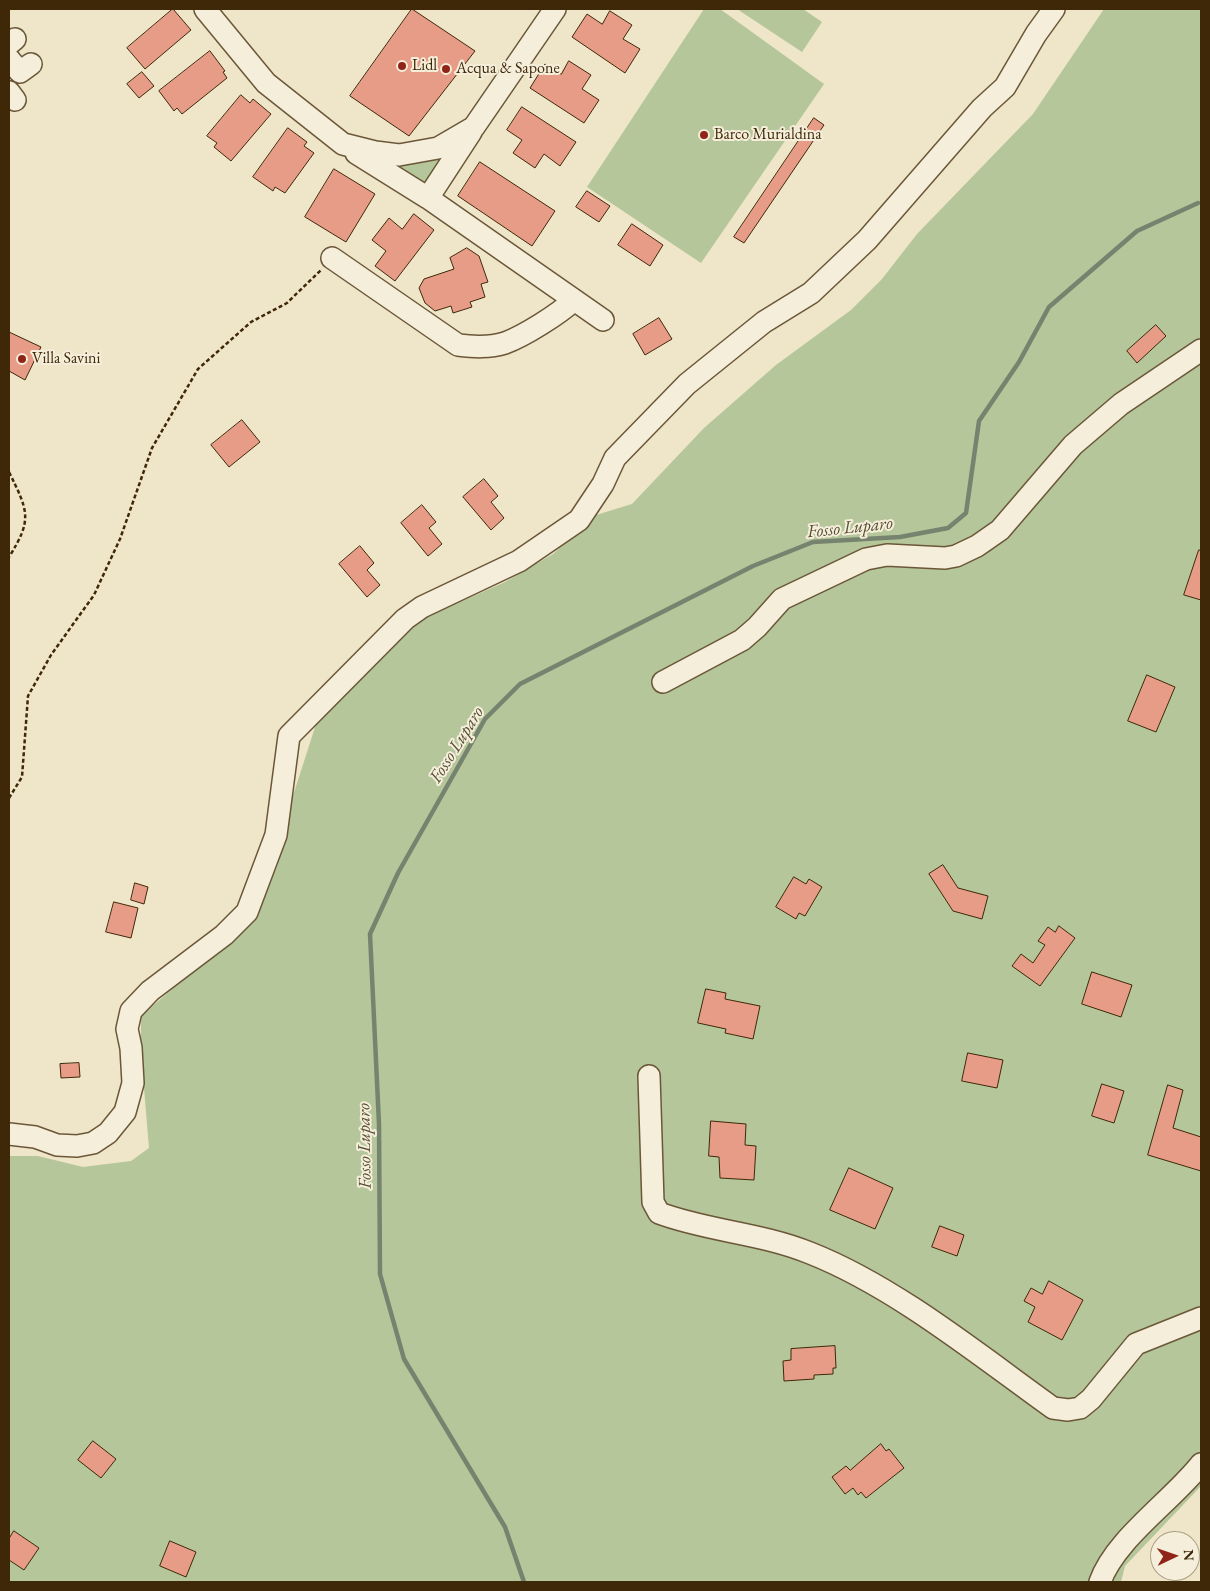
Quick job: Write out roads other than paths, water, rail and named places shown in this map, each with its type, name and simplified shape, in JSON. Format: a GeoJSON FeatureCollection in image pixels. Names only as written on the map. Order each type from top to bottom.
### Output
{"type":"FeatureCollection","features":[{"type":"Feature","properties":{"kind":"street"},"geometry":{"type":"LineString","coordinates":[[205,9],[266,83],[343,144],[428,198],[603,320]]}},
{"type":"Feature","properties":{"kind":"street"},"geometry":{"type":"LineString","coordinates":[[428,198],[474,127],[556,9]]}},
{"type":"Feature","properties":{"kind":"street"},"geometry":{"type":"LineString","coordinates":[[9,1134],[35,1137],[57,1145],[77,1146],[94,1143],[108,1132],[125,1112],[132,1082],[131,1048],[127,1029],[131,1011],[150,991],[224,935],[246,912],[276,836],[289,736],[405,619],[422,607],[519,561],[579,520],[603,484],[615,458],[686,384],[764,322],[811,293],[842,266],[907,197],[982,108],[1005,87],[1036,34],[1054,9]]}},
{"type":"Feature","properties":{"kind":"street"},"geometry":{"type":"LineString","coordinates":[[11,47],[20,72],[31,64]]}},
{"type":"Feature","properties":{"kind":"street"},"geometry":{"type":"LineString","coordinates":[[343,144],[399,155],[420,153],[454,141],[474,127]]}},
{"type":"Feature","properties":{"kind":"street"},"geometry":{"type":"LineString","coordinates":[[332,258],[458,346],[483,347],[505,343],[562,312],[574,300]]}},
{"type":"Feature","properties":{"kind":"street"},"geometry":{"type":"LineString","coordinates":[[663,682],[742,640],[757,627],[782,599],[866,559],[887,556],[945,558],[956,556],[977,546],[1000,530],[1074,445],[1122,404],[1201,350]]}},
{"type":"Feature","properties":{"kind":"street"},"geometry":{"type":"LineString","coordinates":[[649,1076],[653,1202],[659,1213],[678,1220],[760,1237],[809,1252],[858,1275],[930,1321],[1053,1408],[1068,1410],[1080,1408],[1091,1400],[1136,1344],[1201,1318]]}},
{"type":"Feature","properties":{"kind":"street"},"geometry":{"type":"LineString","coordinates":[[1100,1582],[1104,1569],[1122,1547],[1201,1464]]}},
{"type":"Feature","properties":{"kind":"waterway","name":"Fosso Luparo"},"geometry":{"type":"LineString","coordinates":[[524,1582],[505,1527],[404,1359],[380,1274],[379,1124],[370,934],[398,873],[485,719],[520,684],[753,566],[813,542],[900,537],[948,528],[966,513],[979,421],[1019,362],[1049,307],[1137,231],[1198,203]]}},
{"type":"Feature","properties":{"kind":"place","name":"Lidl"},"geometry":{"type":"Point","coordinates":[402,66]}},
{"type":"Feature","properties":{"kind":"place","name":"Acqua & Sapone"},"geometry":{"type":"Point","coordinates":[446,69]}},
{"type":"Feature","properties":{"kind":"place","name":"Barco Murialdina"},"geometry":{"type":"Point","coordinates":[704,135]}},
{"type":"Feature","properties":{"kind":"place","name":"Villa Savini"},"geometry":{"type":"Point","coordinates":[22,359]}}]}
